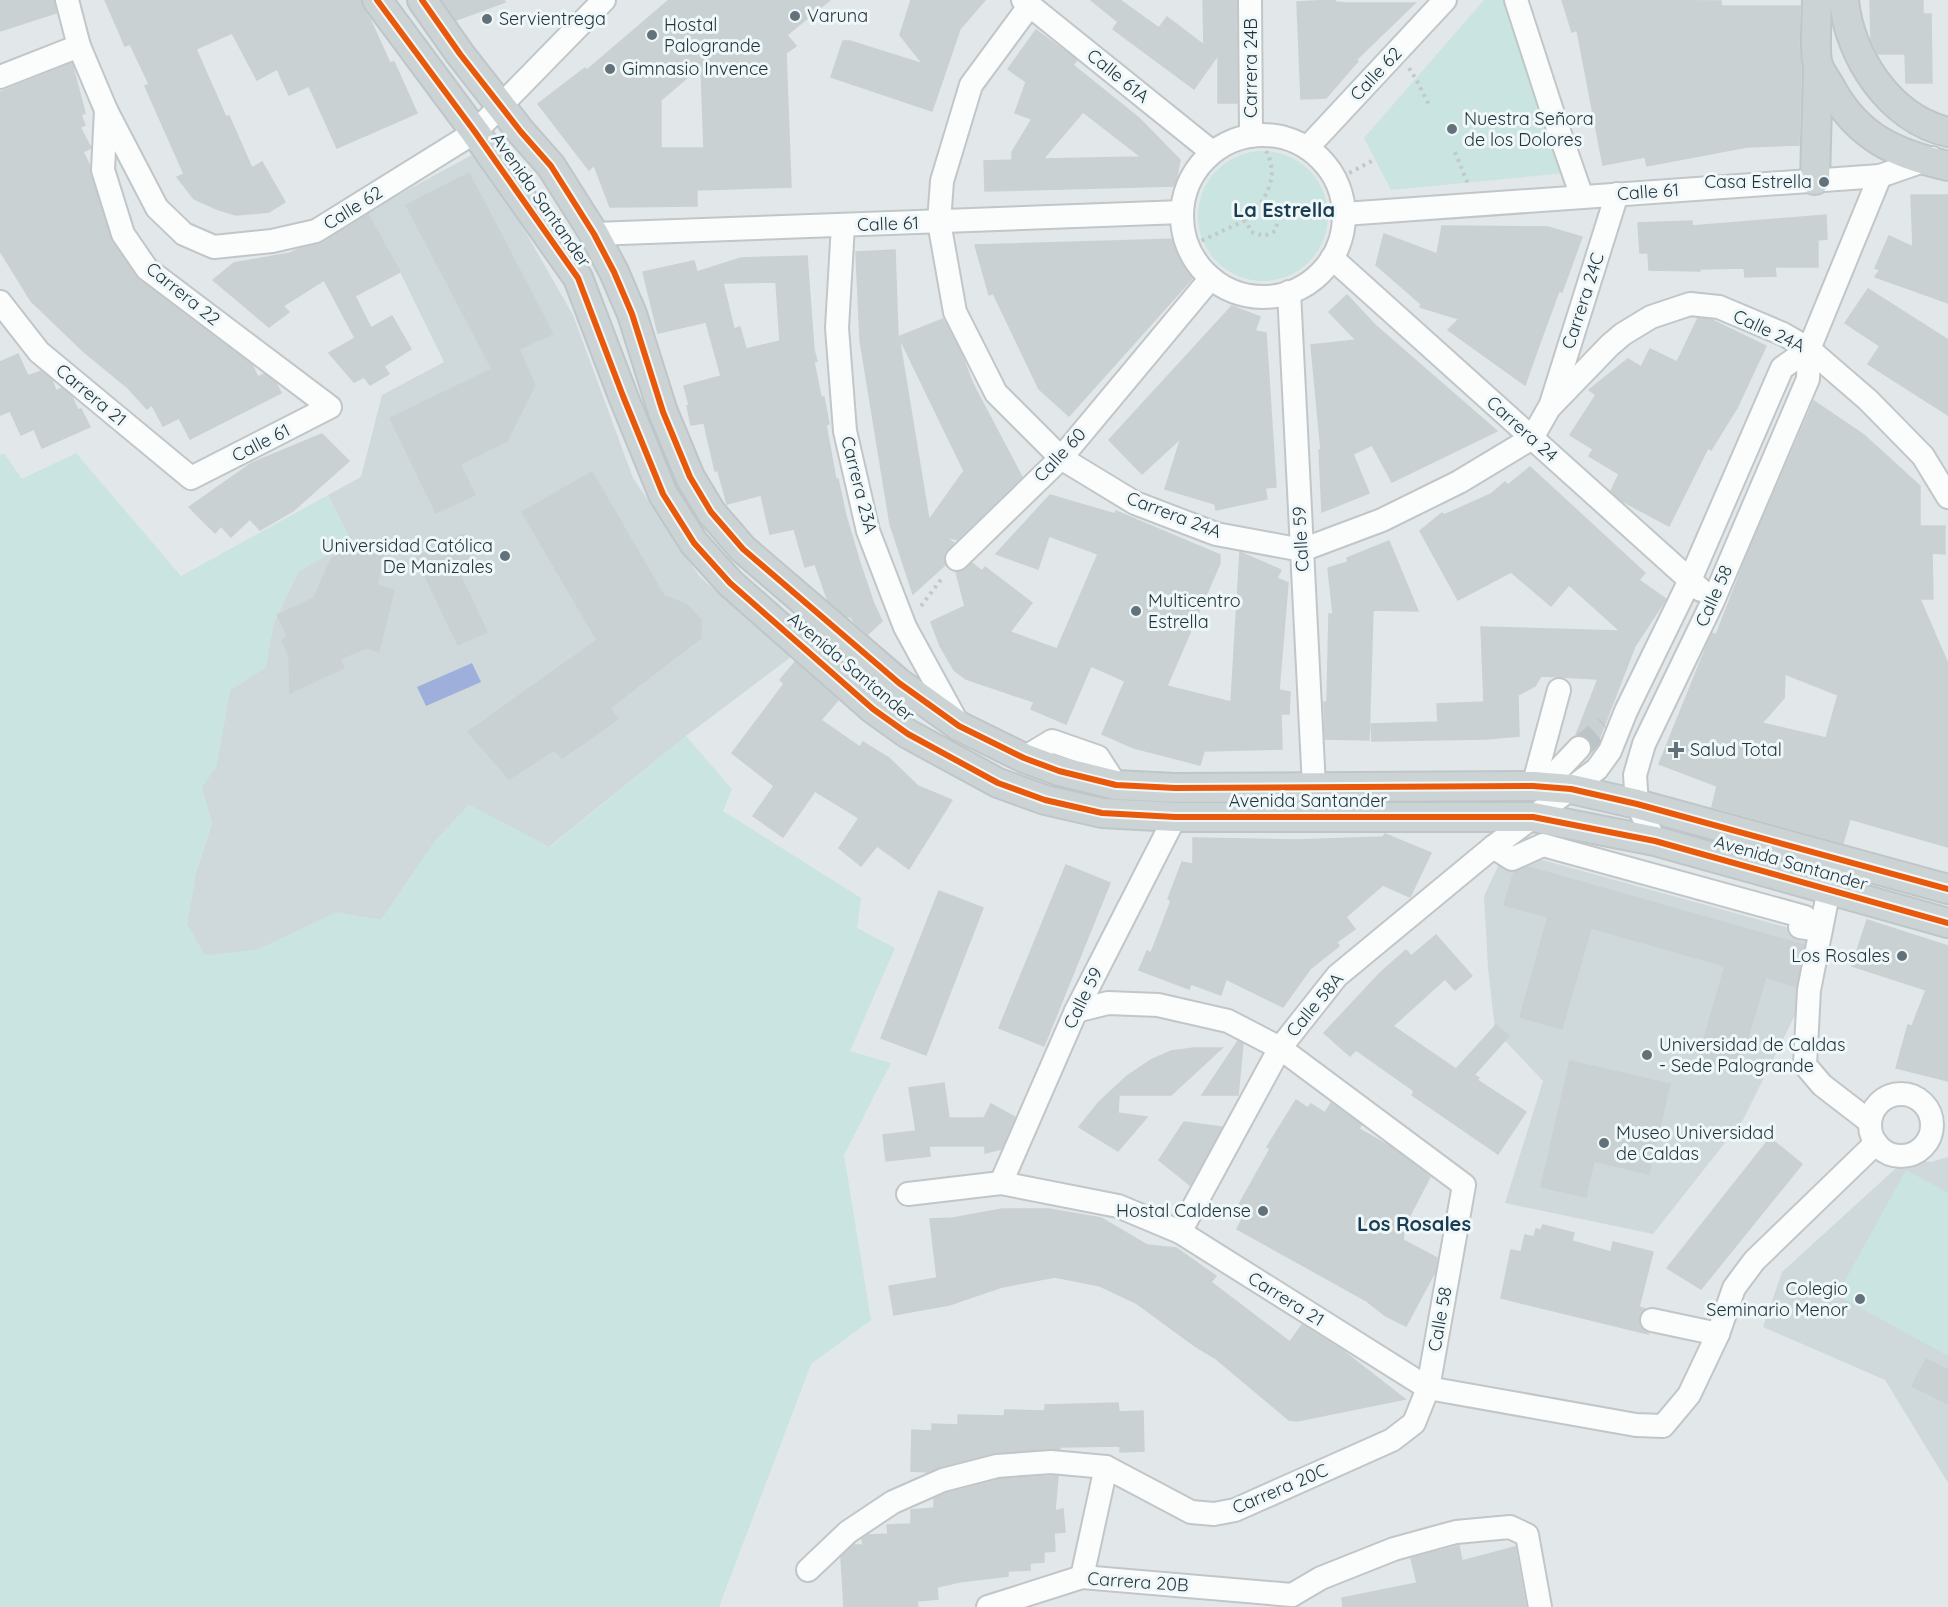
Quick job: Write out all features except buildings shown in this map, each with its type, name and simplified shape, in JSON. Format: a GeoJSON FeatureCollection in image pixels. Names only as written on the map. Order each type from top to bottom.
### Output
{"type":"FeatureCollection","features":[{"type":"Feature","properties":{"kind":"main road","name":"Avenida Santander"},"geometry":{"type":"LineString","coordinates":[[377,0],[475,132],[578,278],[663,494],[694,543],[730,583],[873,709],[908,734],[998,783],[1045,801],[1102,813],[1175,817],[1533,817],[1655,841],[1948,922]]}},
{"type":"Feature","properties":{"kind":"main road","name":"Avenida Santander"},"geometry":{"type":"LineString","coordinates":[[422,0],[460,54],[521,132],[551,166],[594,234],[632,314],[663,412],[690,477],[711,512],[743,549],[899,683],[959,726],[1024,758],[1059,771],[1116,785],[1175,788],[1549,787],[1637,804],[1948,889]]}},
{"type":"Feature","properties":{"kind":"main road"},"geometry":{"type":"LineString","coordinates":[[1815,180],[1817,0]]}},
{"type":"Feature","properties":{"kind":"main road"},"geometry":{"type":"LineString","coordinates":[[1844,0],[1853,42],[1866,68],[1878,85],[1898,106],[1921,121],[1948,132]]}},
{"type":"Feature","properties":{"kind":"main road"},"geometry":{"type":"LineString","coordinates":[[1818,64],[1842,108],[1863,130],[1891,149],[1940,160]]}},
{"type":"Feature","properties":{"kind":"street","name":"Carrera 22"},"geometry":{"type":"LineString","coordinates":[[67,0],[79,46],[106,110],[103,170],[123,234],[147,269],[330,407]]}},
{"type":"Feature","properties":{"kind":"street","name":"Calle 62"},"geometry":{"type":"LineString","coordinates":[[106,110],[157,208],[184,234],[214,248],[272,241],[316,231],[475,132],[604,0]]}},
{"type":"Feature","properties":{"kind":"street","name":"Carrera 24B"},"geometry":{"type":"LineString","coordinates":[[1250,0],[1251,136]]}},
{"type":"Feature","properties":{"kind":"street","name":"Calle 62"},"geometry":{"type":"LineString","coordinates":[[1307,148],[1445,0]]}},
{"type":"Feature","properties":{"kind":"street"},"geometry":{"type":"LineString","coordinates":[[1516,0],[1582,197]]}},
{"type":"Feature","properties":{"kind":"street"},"geometry":{"type":"LineString","coordinates":[[1808,0],[1817,0]]}},
{"type":"Feature","properties":{"kind":"street","name":"Calle 61A"},"geometry":{"type":"LineString","coordinates":[[1027,3],[1212,152]]}},
{"type":"Feature","properties":{"kind":"street","name":"Carrera 24A"},"geometry":{"type":"LineString","coordinates":[[1027,3],[971,85],[942,181],[939,222],[955,312],[975,352],[996,393],[1061,458],[1135,503],[1216,534],[1302,550]]}},
{"type":"Feature","properties":{"kind":"street"},"geometry":{"type":"LineString","coordinates":[[0,77],[79,46]]}},
{"type":"Feature","properties":{"kind":"street"},"geometry":{"type":"LineString","coordinates":[[1270,135],[1290,140],[1307,148],[1323,162],[1336,180],[1342,197],[1344,214],[1339,244],[1332,258],[1320,273],[1306,284],[1289,292],[1269,296],[1248,295],[1229,289],[1211,278],[1198,264],[1188,247],[1183,230],[1184,196],[1199,166],[1212,152],[1230,142],[1251,136],[1270,135]]}},
{"type":"Feature","properties":{"kind":"street","name":"Calle 61"},"geometry":{"type":"LineString","coordinates":[[1344,214],[1880,176],[1940,160]]}},
{"type":"Feature","properties":{"kind":"street","name":"Calle 58"},"geometry":{"type":"LineString","coordinates":[[1655,841],[1637,804],[1635,775],[1644,744],[1713,601],[1808,379],[1809,349],[1880,176]]}},
{"type":"Feature","properties":{"kind":"street","name":"Carrera 24C"},"geometry":{"type":"LineString","coordinates":[[1550,408],[1617,194]]}},
{"type":"Feature","properties":{"kind":"street","name":"Calle 61"},"geometry":{"type":"LineString","coordinates":[[594,234],[1182,212]]}},
{"type":"Feature","properties":{"kind":"street","name":"Carrera 23A"},"geometry":{"type":"LineString","coordinates":[[843,225],[837,328],[845,430],[868,531],[905,627],[959,726]]}},
{"type":"Feature","properties":{"kind":"street","name":"Carrera 24"},"geometry":{"type":"LineString","coordinates":[[1332,258],[1713,601]]}},
{"type":"Feature","properties":{"kind":"street","name":"Calle 60"},"geometry":{"type":"LineString","coordinates":[[957,559],[1061,458],[1211,278]]}},
{"type":"Feature","properties":{"kind":"street","name":"Calle 59"},"geometry":{"type":"LineString","coordinates":[[1289,292],[1314,787]]}},
{"type":"Feature","properties":{"kind":"street","name":"Carrera 21"},"geometry":{"type":"LineString","coordinates":[[0,302],[39,352],[191,478]]}},
{"type":"Feature","properties":{"kind":"street","name":"Calle 24A"},"geometry":{"type":"LineString","coordinates":[[1532,438],[1550,408],[1623,334],[1651,317],[1690,304],[1719,308],[1783,334],[1809,349],[1868,400],[1923,456],[1948,497]]}},
{"type":"Feature","properties":{"kind":"street"},"geometry":{"type":"LineString","coordinates":[[1576,321],[1580,332],[1588,341],[1599,345],[1610,345]]}},
{"type":"Feature","properties":{"kind":"street","name":"Calle 58"},"geometry":{"type":"LineString","coordinates":[[1549,787],[1597,769],[1610,751],[1626,711],[1690,580],[1782,368],[1809,349]]}},
{"type":"Feature","properties":{"kind":"street","name":"Calle 61"},"geometry":{"type":"LineString","coordinates":[[191,478],[330,407]]}},
{"type":"Feature","properties":{"kind":"street"},"geometry":{"type":"LineString","coordinates":[[1302,550],[1382,520],[1440,492],[1532,438]]}},
{"type":"Feature","properties":{"kind":"street"},"geometry":{"type":"LineString","coordinates":[[1549,787],[1559,690]]}},
{"type":"Feature","properties":{"kind":"street"},"geometry":{"type":"LineString","coordinates":[[1605,726],[1626,711]]}},
{"type":"Feature","properties":{"kind":"street"},"geometry":{"type":"LineString","coordinates":[[1549,787],[1579,748]]}},
{"type":"Feature","properties":{"kind":"street","name":"Calle 58A"},"geometry":{"type":"LineString","coordinates":[[1180,1232],[1280,1048],[1337,976],[1493,847],[1533,817],[1549,787]]}},
{"type":"Feature","properties":{"kind":"street","name":"Calle 59"},"geometry":{"type":"LineString","coordinates":[[1001,1184],[1076,1011],[1175,817]]}},
{"type":"Feature","properties":{"kind":"street"},"geometry":{"type":"LineString","coordinates":[[1493,847],[1512,859],[1543,845],[1805,917],[1800,927],[1820,930]]}},
{"type":"Feature","properties":{"kind":"street"},"geometry":{"type":"LineString","coordinates":[[1652,1320],[1718,1334],[1734,1288],[1754,1262],[1873,1133],[1873,1112],[1879,1103],[1898,1094],[1909,1096],[1919,1100],[1939,1116],[1923,1147],[1904,1156],[1893,1155],[1883,1151],[1873,1133],[1822,1085],[1805,1065],[1809,990],[1829,889]]}},
{"type":"Feature","properties":{"kind":"street"},"geometry":{"type":"LineString","coordinates":[[1076,1011],[1108,1003],[1158,1005],[1228,1021],[1280,1048]]}},
{"type":"Feature","properties":{"kind":"street","name":"Calle 58"},"geometry":{"type":"LineString","coordinates":[[1280,1048],[1464,1185],[1428,1388],[1414,1423],[1392,1440]]}},
{"type":"Feature","properties":{"kind":"street","name":"Carrera 21"},"geometry":{"type":"LineString","coordinates":[[908,1194],[1001,1184],[1118,1206],[1180,1232],[1428,1388],[1636,1425],[1663,1426],[1689,1395],[1718,1334]]}},
{"type":"Feature","properties":{"kind":"street","name":"Carrera 20C"},"geometry":{"type":"LineString","coordinates":[[808,1570],[848,1532],[893,1502],[944,1480],[997,1466],[1051,1462],[1106,1467],[1191,1512],[1214,1514],[1235,1509],[1392,1440]]}},
{"type":"Feature","properties":{"kind":"street"},"geometry":{"type":"LineString","coordinates":[[1082,1577],[1106,1467]]}},
{"type":"Feature","properties":{"kind":"street"},"geometry":{"type":"LineString","coordinates":[[1293,1601],[1321,1578],[1394,1549],[1456,1532],[1510,1527],[1527,1536],[1540,1607]]}},
{"type":"Feature","properties":{"kind":"street","name":"Carrera 20B"},"geometry":{"type":"LineString","coordinates":[[988,1607],[1082,1577],[1293,1601]]}},
{"type":"Feature","properties":{"kind":"path"},"geometry":{"type":"LineString","coordinates":[[1396,52],[1416,79],[1430,107]]}},
{"type":"Feature","properties":{"kind":"path"},"geometry":{"type":"LineString","coordinates":[[1500,126],[1552,111]]}},
{"type":"Feature","properties":{"kind":"path"},"geometry":{"type":"LineString","coordinates":[[1188,247],[1245,220],[1250,208],[1261,203],[1269,190],[1273,175],[1270,159],[1263,146],[1251,136]]}},
{"type":"Feature","properties":{"kind":"path"},"geometry":{"type":"LineString","coordinates":[[1455,152],[1477,204]]}},
{"type":"Feature","properties":{"kind":"path"},"geometry":{"type":"LineString","coordinates":[[1336,180],[1374,160]]}},
{"type":"Feature","properties":{"kind":"path"},"geometry":{"type":"LineString","coordinates":[[1245,220],[1251,232],[1264,236],[1275,231],[1279,218],[1274,207],[1261,203]]}},
{"type":"Feature","properties":{"kind":"path"},"geometry":{"type":"LineString","coordinates":[[905,627],[957,559]]}},
{"type":"Feature","properties":{"kind":"shaded area","name":"Universidad Católica De Manizales"},"geometry":{"type":"Polygon","coordinates":[[[479,151],[573,315],[633,478],[700,577],[791,657],[686,736],[549,847],[469,805],[436,840],[381,920],[336,913],[257,950],[205,956],[187,924],[196,872],[212,823],[201,787],[216,767],[230,690],[266,667],[273,625],[298,572],[350,540],[328,495],[361,477],[382,395],[444,362],[400,272],[367,212],[479,151]]]}},
{"type":"Feature","properties":{"kind":"shaded area","name":"Universidad de Caldas - Sede Palogrande"},"geometry":{"type":"Polygon","coordinates":[[[1539,859],[1814,935],[1803,999],[1743,1120],[1653,1234],[1505,1203],[1543,1081],[1495,1030],[1488,968],[1484,896],[1500,862],[1539,859]]]}},
{"type":"Feature","properties":{"kind":"shaded area","name":"Colegio Seminario Menor"},"geometry":{"type":"Polygon","coordinates":[[[1948,1157],[1948,1483],[1885,1380],[1763,1327],[1782,1272],[1906,1159],[1931,1162],[1948,1157]]]}},
{"type":"Feature","properties":{"kind":"green space"},"geometry":{"type":"Polygon","coordinates":[[[1484,0],[1513,0],[1566,173],[1391,190],[1364,138],[1484,0]]]}},
{"type":"Feature","properties":{"kind":"green space"},"geometry":{"type":"Polygon","coordinates":[[[1263,151],[1288,156],[1309,170],[1323,191],[1328,216],[1323,241],[1309,262],[1288,276],[1263,281],[1238,276],[1217,262],[1203,241],[1198,216],[1203,191],[1217,170],[1238,156],[1263,151]]]}},
{"type":"Feature","properties":{"kind":"green space"},"geometry":{"type":"Polygon","coordinates":[[[4,453],[22,479],[76,453],[181,576],[328,495],[351,540],[298,572],[273,625],[266,667],[230,690],[216,767],[202,787],[212,823],[196,872],[187,924],[205,955],[257,950],[336,912],[381,920],[436,840],[469,805],[550,847],[686,736],[732,789],[723,811],[861,898],[857,928],[895,948],[850,1051],[891,1063],[844,1155],[871,1320],[811,1364],[719,1607],[0,1607],[0,455],[4,453]]]}},
{"type":"Feature","properties":{"kind":"green space"},"geometry":{"type":"Polygon","coordinates":[[[1906,1170],[1948,1193],[1948,1356],[1837,1295],[1906,1170]]]}},
{"type":"Feature","properties":{"kind":"water"},"geometry":{"type":"Polygon","coordinates":[[[472,663],[481,682],[426,706],[417,687],[472,663]]]}},
{"type":"Feature","properties":{"kind":"tunnel"},"geometry":{"type":"LineString","coordinates":[[1579,748],[1605,726]]}},
{"type":"Feature","properties":{"kind":"cycle path"},"geometry":{"type":"LineString","coordinates":[[377,0],[475,132],[578,278],[663,494],[694,543],[730,583],[873,709],[908,734],[998,783],[1045,800],[1102,813],[1175,817],[1533,817],[1655,841],[1948,923]]}},
{"type":"Feature","properties":{"kind":"cycle path"},"geometry":{"type":"LineString","coordinates":[[422,0],[460,54],[521,132],[551,166],[594,234],[632,314],[663,412],[690,477],[711,512],[743,549],[899,683],[959,726],[1024,758],[1059,771],[1116,785],[1175,788],[1533,786],[1571,789],[1637,804],[1948,889]]}},
{"type":"Feature","properties":{"kind":"place","name":"Varuna"},"geometry":{"type":"Point","coordinates":[795,16]}},
{"type":"Feature","properties":{"kind":"place","name":"Servientrega"},"geometry":{"type":"Point","coordinates":[487,19]}},
{"type":"Feature","properties":{"kind":"place","name":"Hostal Palogrande"},"geometry":{"type":"Point","coordinates":[652,35]}},
{"type":"Feature","properties":{"kind":"place","name":"Gimnasio Invence"},"geometry":{"type":"Point","coordinates":[610,69]}},
{"type":"Feature","properties":{"kind":"place","name":"Nuestra Señora de los Dolores"},"geometry":{"type":"Point","coordinates":[1452,129]}},
{"type":"Feature","properties":{"kind":"place","name":"Casa Estrella"},"geometry":{"type":"Point","coordinates":[1824,182]}},
{"type":"Feature","properties":{"kind":"place","name":"Universidad Católica De Manizales"},"geometry":{"type":"Point","coordinates":[505,556]}},
{"type":"Feature","properties":{"kind":"place","name":"Multicentro Estrella"},"geometry":{"type":"Point","coordinates":[1136,611]}},
{"type":"Feature","properties":{"kind":"place","name":"Salud Total"},"geometry":{"type":"Point","coordinates":[1676,750]}},
{"type":"Feature","properties":{"kind":"place","name":"Los Rosales"},"geometry":{"type":"Point","coordinates":[1902,956]}},
{"type":"Feature","properties":{"kind":"place","name":"Universidad de Caldas - Sede Palogrande"},"geometry":{"type":"Point","coordinates":[1647,1055]}},
{"type":"Feature","properties":{"kind":"place","name":"Museo Universidad de Caldas"},"geometry":{"type":"Point","coordinates":[1604,1143]}},
{"type":"Feature","properties":{"kind":"place","name":"Hostal Caldense"},"geometry":{"type":"Point","coordinates":[1263,1211]}},
{"type":"Feature","properties":{"kind":"place","name":"Colegio Seminario Menor"},"geometry":{"type":"Point","coordinates":[1860,1299]}},
{"type":"Feature","properties":{"kind":"district","name":"La Estrella"},"geometry":{"type":"Point","coordinates":[1284,210]}},
{"type":"Feature","properties":{"kind":"district","name":"Los Rosales"},"geometry":{"type":"Point","coordinates":[1414,1224]}}]}
